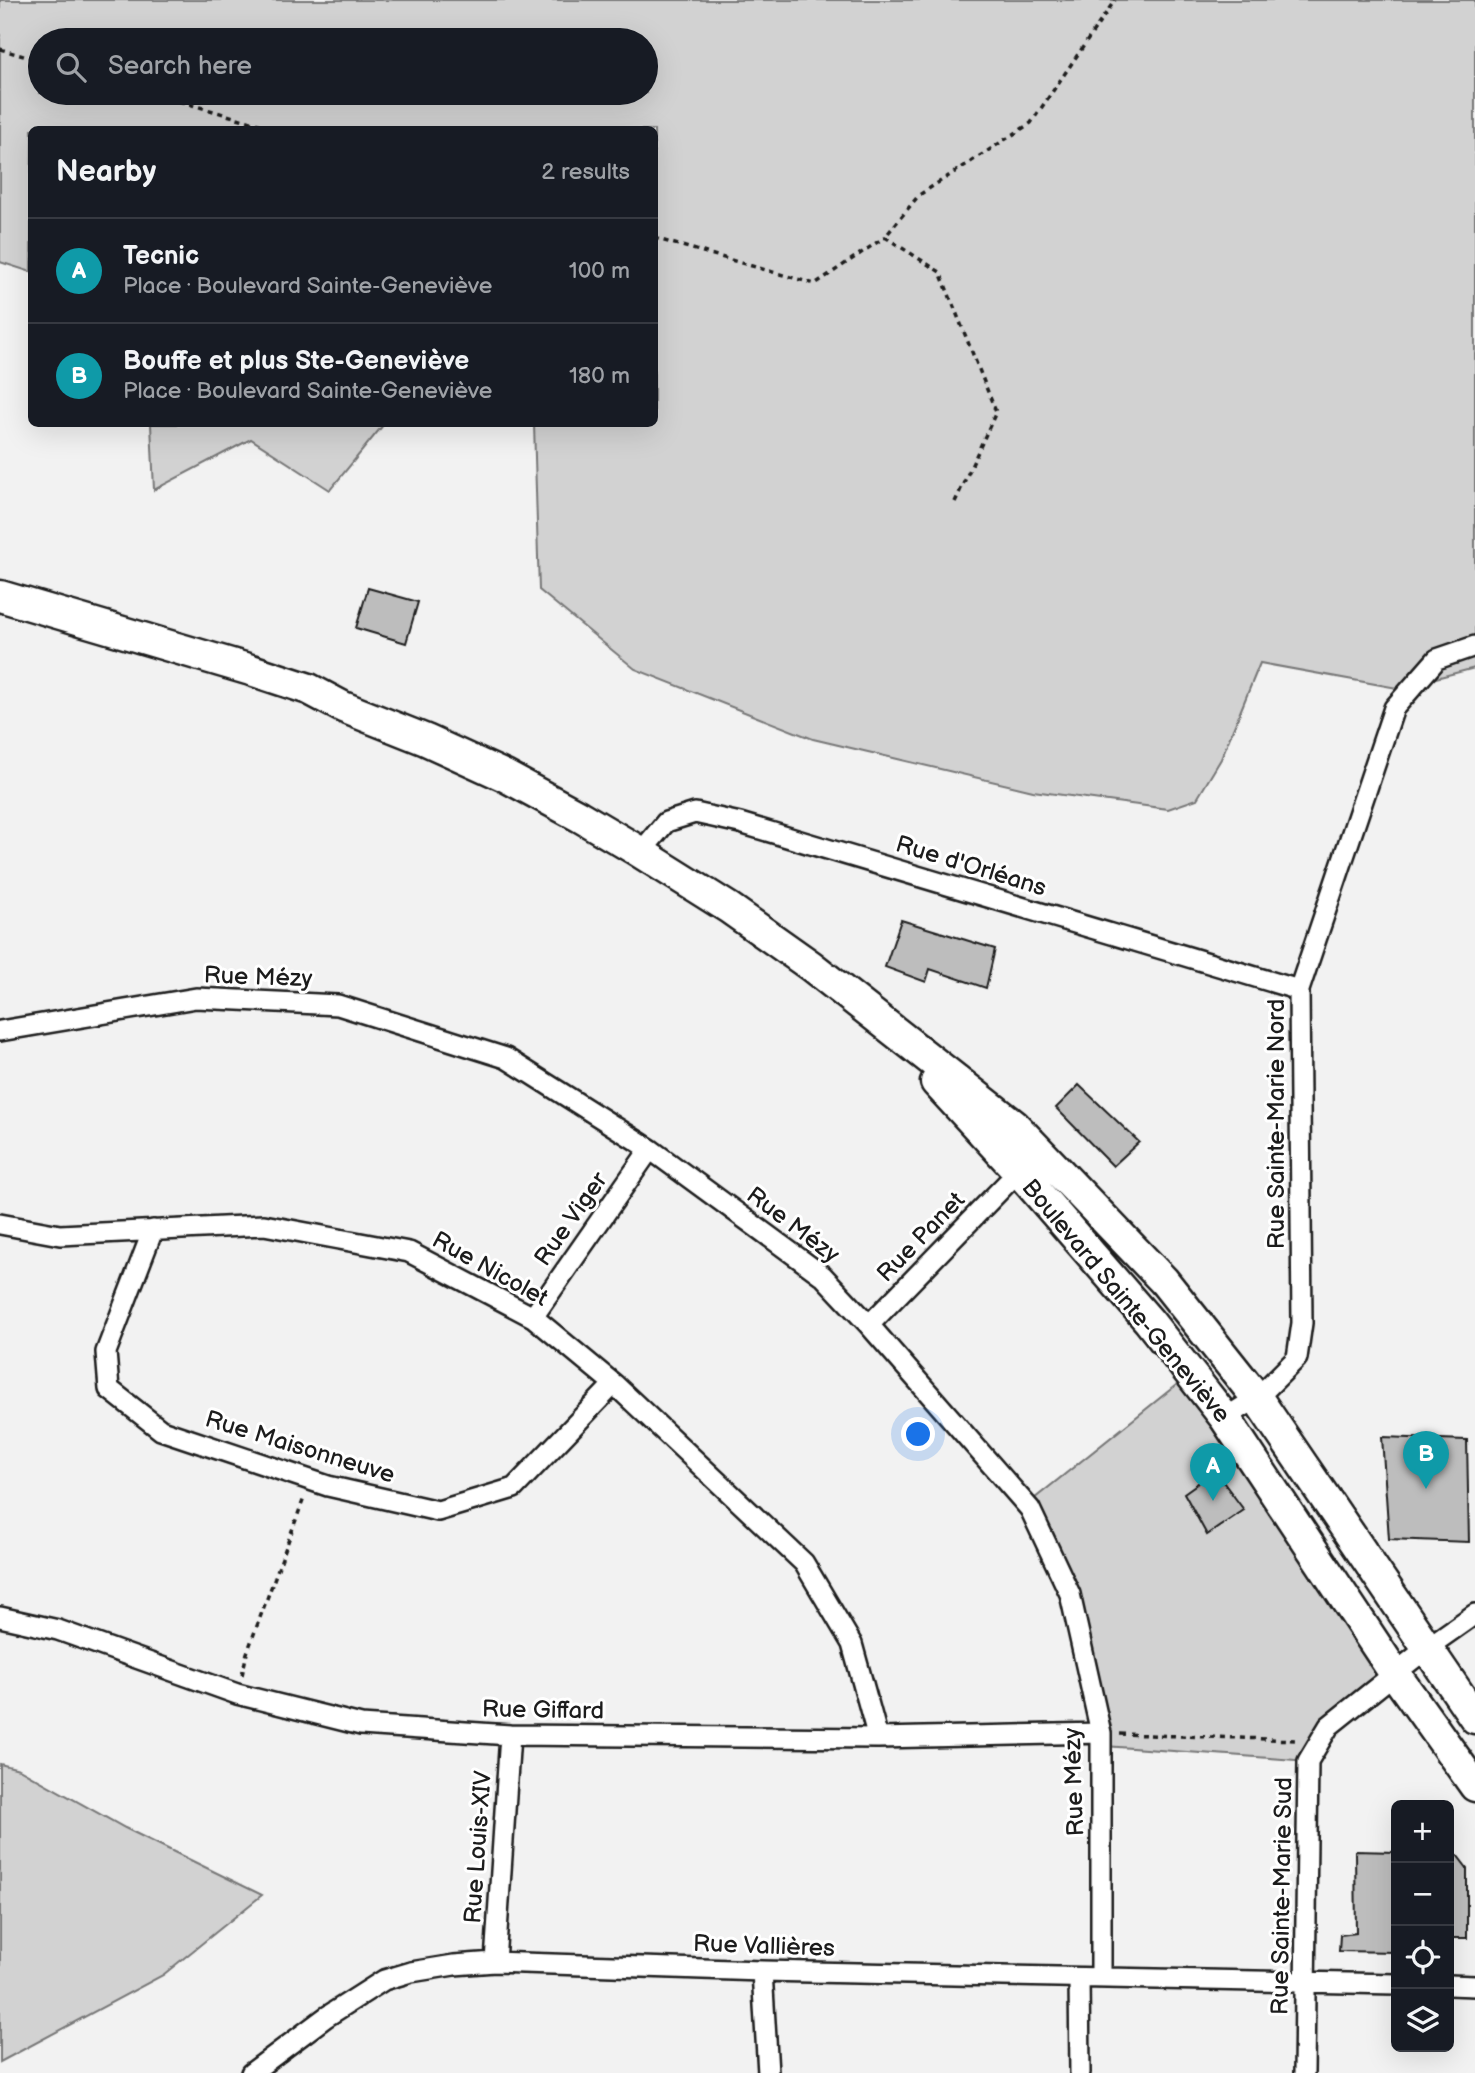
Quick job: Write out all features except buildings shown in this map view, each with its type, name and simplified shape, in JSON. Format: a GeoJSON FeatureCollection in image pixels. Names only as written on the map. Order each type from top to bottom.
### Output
{"type":"FeatureCollection","features":[{"type":"Feature","properties":{"kind":"main road","name":"Boulevard Sainte-Geneviève"},"geometry":{"type":"LineString","coordinates":[[0,596],[309,689],[343,707],[426,740],[505,776],[641,852],[739,915],[811,967],[1014,1125],[1164,1281],[1257,1398],[1475,1718]]}},
{"type":"Feature","properties":{"kind":"main road","name":"Boulevard Sainte-Geneviève"},"geometry":{"type":"LineString","coordinates":[[868,1011],[1023,1176],[1149,1321],[1225,1418],[1395,1674],[1475,1786]]}},
{"type":"Feature","properties":{"kind":"street","name":"Rue Sainte-Marie Nord"},"geometry":{"type":"LineString","coordinates":[[1225,1418],[1257,1398],[1297,1358],[1302,1323],[1298,990],[1394,708],[1437,659],[1475,646]]}},
{"type":"Feature","properties":{"kind":"street","name":"Rue d'Orléans"},"geometry":{"type":"LineString","coordinates":[[641,852],[666,822],[695,813],[740,823],[1298,990]]}},
{"type":"Feature","properties":{"kind":"street","name":"Rue Mézy"},"geometry":{"type":"LineString","coordinates":[[0,1031],[196,998],[338,1005],[506,1058],[650,1149],[823,1276],[1030,1509],[1070,1594],[1101,1733],[1101,1978]]}},
{"type":"Feature","properties":{"kind":"street","name":"Rue Viger"},"geometry":{"type":"LineString","coordinates":[[533,1317],[650,1149]]}},
{"type":"Feature","properties":{"kind":"street","name":"Rue Panet"},"geometry":{"type":"LineString","coordinates":[[869,1325],[1007,1183]]}},
{"type":"Feature","properties":{"kind":"street","name":"Rue Nicolet"},"geometry":{"type":"LineString","coordinates":[[0,1224],[60,1235],[264,1225],[409,1252],[533,1317],[614,1384],[804,1563],[852,1644],[878,1738]]}},
{"type":"Feature","properties":{"kind":"street","name":"Rue Maisonneuve"},"geometry":{"type":"LineString","coordinates":[[153,1230],[106,1352],[108,1389],[160,1430],[328,1486],[438,1511],[514,1488],[614,1384]]}},
{"type":"Feature","properties":{"kind":"street","name":"Rue Sainte-Marie Sud"},"geometry":{"type":"LineString","coordinates":[[1304,2073],[1308,1761],[1329,1726],[1428,1647],[1475,1614]]}},
{"type":"Feature","properties":{"kind":"street","name":"Rue Giffard"},"geometry":{"type":"LineString","coordinates":[[0,1617],[58,1630],[237,1695],[361,1725],[510,1735],[878,1738],[1101,1733]]}},
{"type":"Feature","properties":{"kind":"street","name":"Rue Louis-XIV"},"geometry":{"type":"LineString","coordinates":[[495,1962],[510,1735]]}},
{"type":"Feature","properties":{"kind":"street","name":"Rue Vallières"},"geometry":{"type":"LineString","coordinates":[[251,2073],[326,2017],[384,1980],[411,1972],[454,1965],[495,1962],[762,1971],[1391,1984]]}},
{"type":"Feature","properties":{"kind":"street"},"geometry":{"type":"LineString","coordinates":[[762,1971],[768,2073]]}},
{"type":"Feature","properties":{"kind":"street"},"geometry":{"type":"LineString","coordinates":[[1079,1978],[1080,2073]]}},
{"type":"Feature","properties":{"kind":"street"},"geometry":{"type":"LineString","coordinates":[[1454,1985],[1475,1986]]}},
{"type":"Feature","properties":{"kind":"path"},"geometry":{"type":"LineString","coordinates":[[658,239],[815,284],[885,237],[919,195],[1031,123],[1115,0]]}},
{"type":"Feature","properties":{"kind":"path"},"geometry":{"type":"LineString","coordinates":[[0,49],[28,57]]}},
{"type":"Feature","properties":{"kind":"path"},"geometry":{"type":"LineString","coordinates":[[193,105],[265,126]]}},
{"type":"Feature","properties":{"kind":"path"},"geometry":{"type":"LineString","coordinates":[[885,237],[940,272],[996,412],[956,502]]}},
{"type":"Feature","properties":{"kind":"path"},"geometry":{"type":"LineString","coordinates":[[237,1695],[247,1653],[310,1480]]}},
{"type":"Feature","properties":{"kind":"path"},"geometry":{"type":"LineString","coordinates":[[1101,1733],[1319,1741]]}},
{"type":"Feature","properties":{"kind":"shaded area"},"geometry":{"type":"Polygon","coordinates":[[[0,0],[1475,0],[1475,668],[1397,688],[1260,663],[1221,759],[1197,799],[1168,809],[1033,791],[813,739],[635,669],[539,590],[534,427],[658,427],[658,126],[28,126],[28,271],[0,262],[0,0]]]}},
{"type":"Feature","properties":{"kind":"shaded area"},"geometry":{"type":"Polygon","coordinates":[[[151,427],[382,427],[330,490],[251,439],[154,490],[151,427]]]}},
{"type":"Feature","properties":{"kind":"shaded area"},"geometry":{"type":"Polygon","coordinates":[[[1180,1382],[1386,1677],[1309,1761],[1091,1745],[1070,1591],[1052,1532],[1029,1503],[1180,1382]]]}},
{"type":"Feature","properties":{"kind":"shaded area"},"geometry":{"type":"Polygon","coordinates":[[[0,1764],[19,1769],[125,1828],[262,1895],[163,1975],[0,2062],[0,1764]]]}},
{"type":"Feature","properties":{"kind":"place","name":"Bouffe et plus Ste-Geneviève"},"geometry":{"type":"Point","coordinates":[1426,1489]}},
{"type":"Feature","properties":{"kind":"place","name":"Tecnic"},"geometry":{"type":"Point","coordinates":[1213,1501]}}]}
